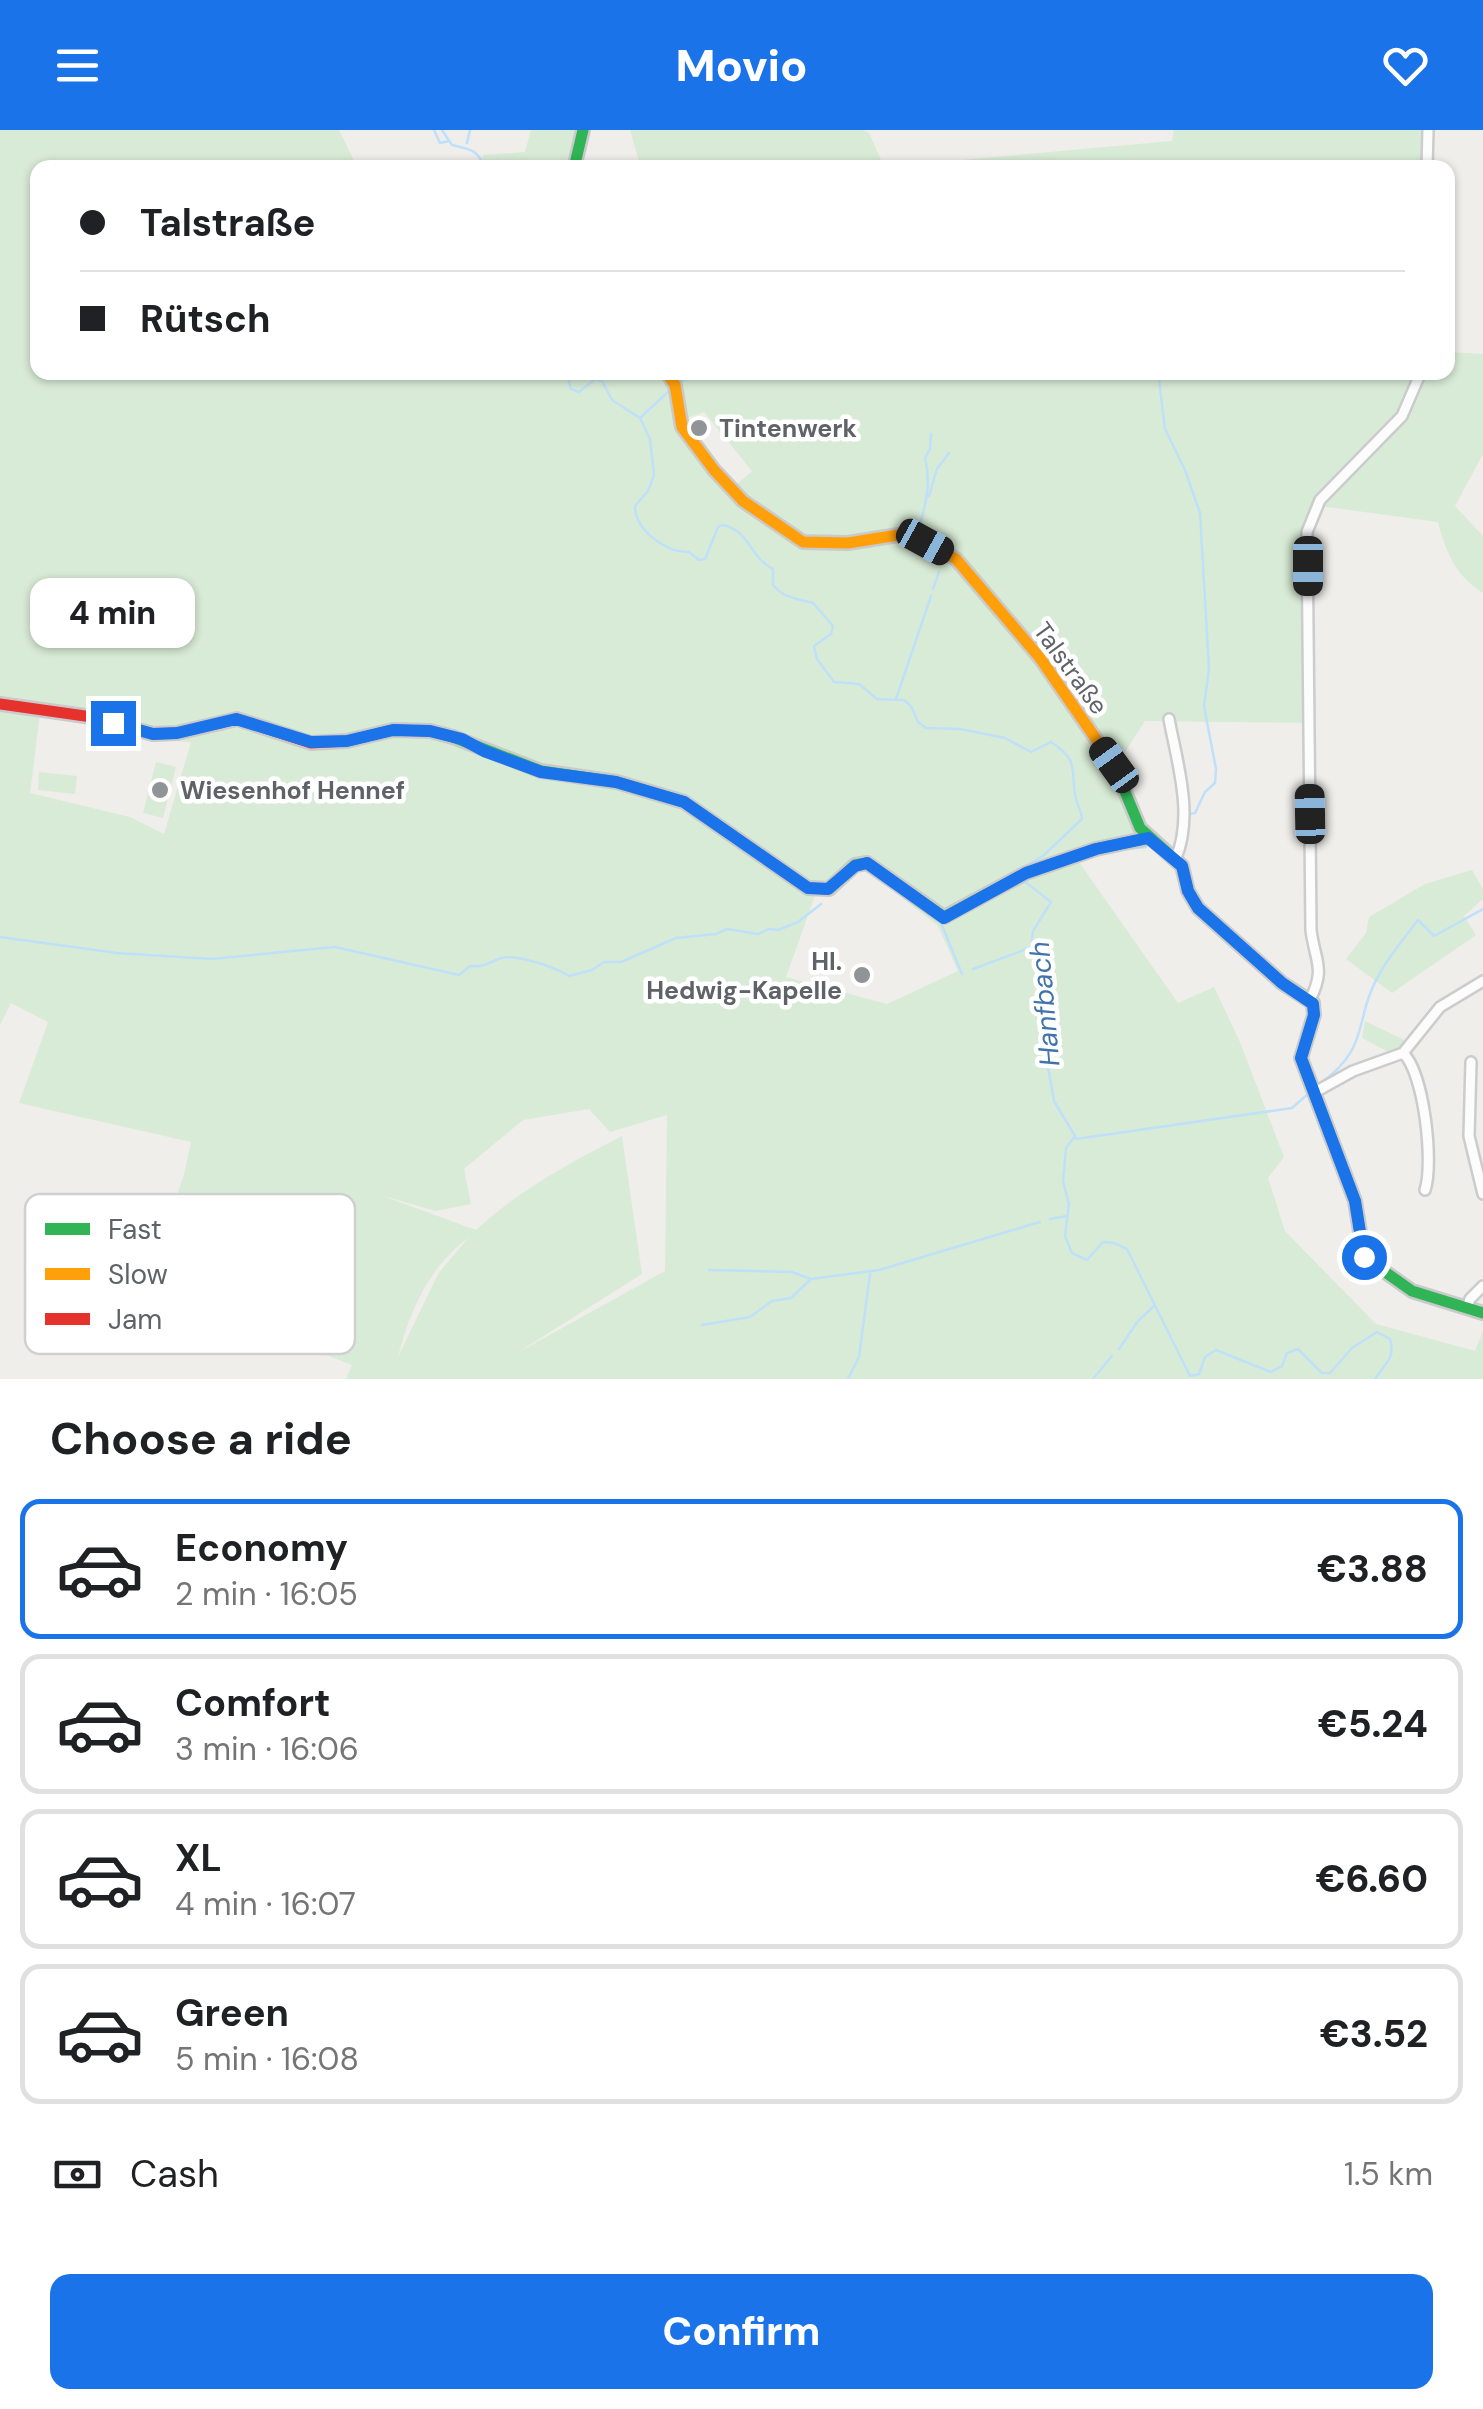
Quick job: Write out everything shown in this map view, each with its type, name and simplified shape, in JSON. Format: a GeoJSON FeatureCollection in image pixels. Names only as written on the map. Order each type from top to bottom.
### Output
{"type":"FeatureCollection","features":[{"type":"Feature","properties":{"kind":"main road"},"geometry":{"type":"LineString","coordinates":[[576,160],[583,130]]}},
{"type":"Feature","properties":{"kind":"main road","name":"Talstraße"},"geometry":{"type":"LineString","coordinates":[[671,380],[682,427],[714,470],[743,501],[803,542],[848,543],[898,535],[925,542],[956,559],[1040,658],[1114,765],[1140,828],[1176,858]]}},
{"type":"Feature","properties":{"kind":"main road"},"geometry":{"type":"LineString","coordinates":[[0,704],[92,717],[153,734],[177,733],[236,719],[311,742],[347,741],[393,730],[430,731],[462,739],[541,772],[616,782],[684,802],[808,888],[828,889],[855,866],[867,863],[944,918],[1026,873],[1096,849],[1148,838]]}},
{"type":"Feature","properties":{"kind":"main road"},"geometry":{"type":"LineString","coordinates":[[1176,858],[1198,908],[1282,983],[1310,1000],[1314,1015],[1301,1058],[1355,1201],[1364,1257],[1398,1284],[1483,1314]]}},
{"type":"Feature","properties":{"kind":"street"},"geometry":{"type":"LineString","coordinates":[[1427,160],[1428,130]]}},
{"type":"Feature","properties":{"kind":"street"},"geometry":{"type":"LineString","coordinates":[[1310,1000],[1320,981],[1320,971],[1311,930],[1308,532],[1320,500],[1402,416],[1418,380]]}},
{"type":"Feature","properties":{"kind":"street"},"geometry":{"type":"LineString","coordinates":[[1169,719],[1182,790],[1182,844],[1176,858]]}},
{"type":"Feature","properties":{"kind":"street"},"geometry":{"type":"LineString","coordinates":[[1315,1092],[1353,1071],[1403,1053],[1440,1007],[1483,981]]}},
{"type":"Feature","properties":{"kind":"street"},"geometry":{"type":"LineString","coordinates":[[1403,1053],[1415,1072],[1426,1132],[1430,1172],[1425,1190]]}},
{"type":"Feature","properties":{"kind":"street"},"geometry":{"type":"LineString","coordinates":[[1472,1062],[1469,1136],[1483,1194]]}},
{"type":"Feature","properties":{"kind":"street"},"geometry":{"type":"LineString","coordinates":[[1467,1308],[1470,1298],[1483,1286]]}},
{"type":"Feature","properties":{"kind":"green space"},"geometry":{"type":"Polygon","coordinates":[[[0,130],[339,130],[354,160],[30,160],[30,380],[1455,380],[1455,352],[1483,354],[1483,454],[1455,506],[1483,536],[1483,593],[1453,563],[1438,522],[1320,506],[1312,528],[1315,723],[1145,721],[1117,764],[1149,834],[1076,858],[1178,1003],[1214,987],[1240,1042],[1284,1157],[1268,1178],[1285,1231],[1376,1324],[1475,1351],[1483,1331],[1483,1379],[346,1379],[352,1365],[324,1354],[355,1354],[355,1194],[177,1194],[191,1142],[19,1103],[48,1022],[11,1003],[0,1025],[0,130]],[[704,412],[684,419],[685,426],[735,486],[752,471],[704,412]],[[40,714],[30,793],[130,817],[164,834],[191,742],[134,735],[40,714]],[[854,860],[838,877],[818,887],[786,977],[887,1004],[958,971],[938,926],[854,860]],[[589,1109],[523,1120],[464,1169],[471,1204],[436,1211],[380,1195],[476,1230],[528,1190],[622,1136],[642,1274],[517,1353],[665,1271],[667,1115],[610,1132],[589,1109]],[[469,1237],[432,1276],[415,1306],[398,1357],[438,1274],[469,1237]]]}},
{"type":"Feature","properties":{"kind":"green space"},"geometry":{"type":"Polygon","coordinates":[[[531,130],[588,130],[580,160],[483,160],[483,155],[525,152],[531,130]]]}},
{"type":"Feature","properties":{"kind":"green space"},"geometry":{"type":"Polygon","coordinates":[[[630,130],[863,130],[869,133],[881,160],[639,160],[630,130]]]}},
{"type":"Feature","properties":{"kind":"green space"},"geometry":{"type":"Polygon","coordinates":[[[1174,130],[1422,130],[1421,160],[962,160],[1172,141],[1174,130]]]}},
{"type":"Feature","properties":{"kind":"green space","name":"Wiesenhof Hennef"},"geometry":{"type":"Polygon","coordinates":[[[156,762],[176,767],[163,818],[143,813],[156,762]]]}},
{"type":"Feature","properties":{"kind":"green space"},"geometry":{"type":"Polygon","coordinates":[[[39,772],[77,776],[75,794],[38,790],[39,772]]]}},
{"type":"Feature","properties":{"kind":"green space"},"geometry":{"type":"Polygon","coordinates":[[[1472,870],[1483,889],[1483,899],[1464,916],[1476,935],[1392,993],[1346,959],[1366,933],[1369,917],[1425,884],[1472,870]]]}},
{"type":"Feature","properties":{"kind":"green space"},"geometry":{"type":"Polygon","coordinates":[[[1365,1021],[1406,1041],[1404,1047],[1392,1054],[1362,1038],[1365,1021]]]}},
{"type":"Feature","properties":{"kind":"waterway"},"geometry":{"type":"LineString","coordinates":[[434,130],[440,143],[449,141]]}},
{"type":"Feature","properties":{"kind":"waterway","name":"Hanfbach"},"geometry":{"type":"LineString","coordinates":[[442,130],[452,145],[472,151],[481,160]]}},
{"type":"Feature","properties":{"kind":"waterway"},"geometry":{"type":"LineString","coordinates":[[467,143],[470,130]]}},
{"type":"Feature","properties":{"kind":"waterway","name":"Hanfbach"},"geometry":{"type":"LineString","coordinates":[[568,380],[571,389],[579,392],[594,380]]}},
{"type":"Feature","properties":{"kind":"waterway","name":"Hanfbach"},"geometry":{"type":"LineString","coordinates":[[598,380],[612,400],[640,418],[650,439],[654,475],[648,491],[635,506],[640,523],[653,538],[699,560],[705,559],[718,527],[731,528],[773,569],[777,590],[813,603],[833,626],[831,634],[814,646],[817,659],[834,682],[859,684],[877,699],[904,700],[926,728],[960,729],[1005,738],[1031,752],[1051,742],[1066,754],[1072,764],[1082,819],[1043,856],[1020,869]]}},
{"type":"Feature","properties":{"kind":"waterway"},"geometry":{"type":"LineString","coordinates":[[1159,380],[1165,429],[1200,513],[1209,669],[1204,706],[1216,769],[1215,783],[1205,792],[1195,813],[1189,814]]}},
{"type":"Feature","properties":{"kind":"waterway"},"geometry":{"type":"LineString","coordinates":[[640,418],[670,390]]}},
{"type":"Feature","properties":{"kind":"waterway"},"geometry":{"type":"LineString","coordinates":[[918,532],[927,495],[925,458],[931,434]]}},
{"type":"Feature","properties":{"kind":"waterway"},"geometry":{"type":"LineString","coordinates":[[929,496],[937,469],[949,453]]}},
{"type":"Feature","properties":{"kind":"waterway"},"geometry":{"type":"LineString","coordinates":[[933,589],[939,572]]}},
{"type":"Feature","properties":{"kind":"waterway"},"geometry":{"type":"LineString","coordinates":[[896,699],[931,596]]}},
{"type":"Feature","properties":{"kind":"waterway"},"geometry":{"type":"LineString","coordinates":[[1125,849],[1146,847]]}},
{"type":"Feature","properties":{"kind":"waterway","name":"Hanfbach"},"geometry":{"type":"LineString","coordinates":[[1024,881],[1051,902],[1032,938],[1039,982],[1039,1016],[1054,1101],[1075,1136],[1066,1148],[1063,1181],[1069,1204],[1065,1236],[1072,1253],[1087,1260],[1103,1242],[1127,1249],[1190,1376],[1199,1374],[1205,1357],[1216,1350],[1271,1372],[1282,1366],[1287,1353],[1298,1349],[1322,1373],[1330,1373],[1352,1348],[1377,1332],[1390,1339],[1391,1351],[1375,1379]]}},
{"type":"Feature","properties":{"kind":"waterway"},"geometry":{"type":"LineString","coordinates":[[0,937],[117,953],[211,959],[335,947],[459,975],[470,966],[508,957],[536,962],[569,976],[604,962],[621,962],[676,938],[716,934],[727,929],[758,934],[778,930],[798,922],[821,904]]}},
{"type":"Feature","properties":{"kind":"waterway"},"geometry":{"type":"LineString","coordinates":[[1318,1085],[1347,1058],[1372,988],[1418,920],[1434,936],[1483,909]]}},
{"type":"Feature","properties":{"kind":"waterway"},"geometry":{"type":"LineString","coordinates":[[941,923],[962,974]]}},
{"type":"Feature","properties":{"kind":"waterway"},"geometry":{"type":"LineString","coordinates":[[973,969],[1032,947]]}},
{"type":"Feature","properties":{"kind":"waterway"},"geometry":{"type":"LineString","coordinates":[[1076,1139],[1292,1108],[1309,1093]]}},
{"type":"Feature","properties":{"kind":"waterway"},"geometry":{"type":"LineString","coordinates":[[1050,1219],[1067,1216]]}},
{"type":"Feature","properties":{"kind":"waterway"},"geometry":{"type":"LineString","coordinates":[[702,1325],[750,1317],[772,1301],[791,1298],[811,1279],[879,1270],[1040,1222]]}},
{"type":"Feature","properties":{"kind":"waterway"},"geometry":{"type":"LineString","coordinates":[[709,1270],[792,1272],[811,1279]]}},
{"type":"Feature","properties":{"kind":"waterway"},"geometry":{"type":"LineString","coordinates":[[848,1379],[859,1357],[870,1274]]}},
{"type":"Feature","properties":{"kind":"waterway"},"geometry":{"type":"LineString","coordinates":[[1119,1349],[1138,1321],[1155,1305]]}},
{"type":"Feature","properties":{"kind":"waterway"},"geometry":{"type":"LineString","coordinates":[[1093,1379],[1112,1356]]}},
{"type":"Feature","properties":{"kind":"traffic: fast"},"geometry":{"type":"LineString","coordinates":[[576,160],[583,130]]}},
{"type":"Feature","properties":{"kind":"traffic: fast"},"geometry":{"type":"LineString","coordinates":[[453,737],[541,771],[617,782],[684,802],[808,888],[829,889],[855,865],[867,863],[944,917],[1026,873],[1096,849],[1148,838]]}},
{"type":"Feature","properties":{"kind":"traffic: fast"},"geometry":{"type":"LineString","coordinates":[[1114,765],[1140,828],[1182,866],[1188,891],[1198,908],[1282,983],[1313,1003],[1314,1015],[1301,1058],[1355,1201],[1364,1257],[1412,1291],[1483,1313]]}},
{"type":"Feature","properties":{"kind":"traffic: slow"},"geometry":{"type":"LineString","coordinates":[[672,380],[682,427],[714,470],[743,501],[803,542],[848,543],[898,535],[925,542],[956,559],[1040,658],[1114,765]]}},
{"type":"Feature","properties":{"kind":"traffic: jam"},"geometry":{"type":"LineString","coordinates":[[0,704],[92,717],[153,734],[177,733],[237,719],[311,743],[347,741],[393,730],[430,731],[453,737]]}},
{"type":"Feature","properties":{"kind":"place","name":"Tintenwerk"},"geometry":{"type":"Point","coordinates":[699,428]}},
{"type":"Feature","properties":{"kind":"place","name":"Wiesenhof Hennef"},"geometry":{"type":"Point","coordinates":[160,790]}},
{"type":"Feature","properties":{"kind":"place","name":"Hl. Hedwig-Kapelle"},"geometry":{"type":"Point","coordinates":[862,975]}},
{"type":"Feature","properties":{"kind":"route"},"geometry":{"type":"LineString","coordinates":[[113,723],[153,734],[177,733],[236,719],[311,742],[347,741],[393,730],[430,731],[462,739],[541,772],[616,782],[684,802],[808,888],[828,889],[855,866],[867,863],[936,908],[944,918],[1026,873],[1096,849],[1148,838],[1182,866],[1188,891],[1198,908],[1282,983],[1313,1004],[1314,1015],[1301,1058],[1355,1201],[1364,1257]]}}]}
